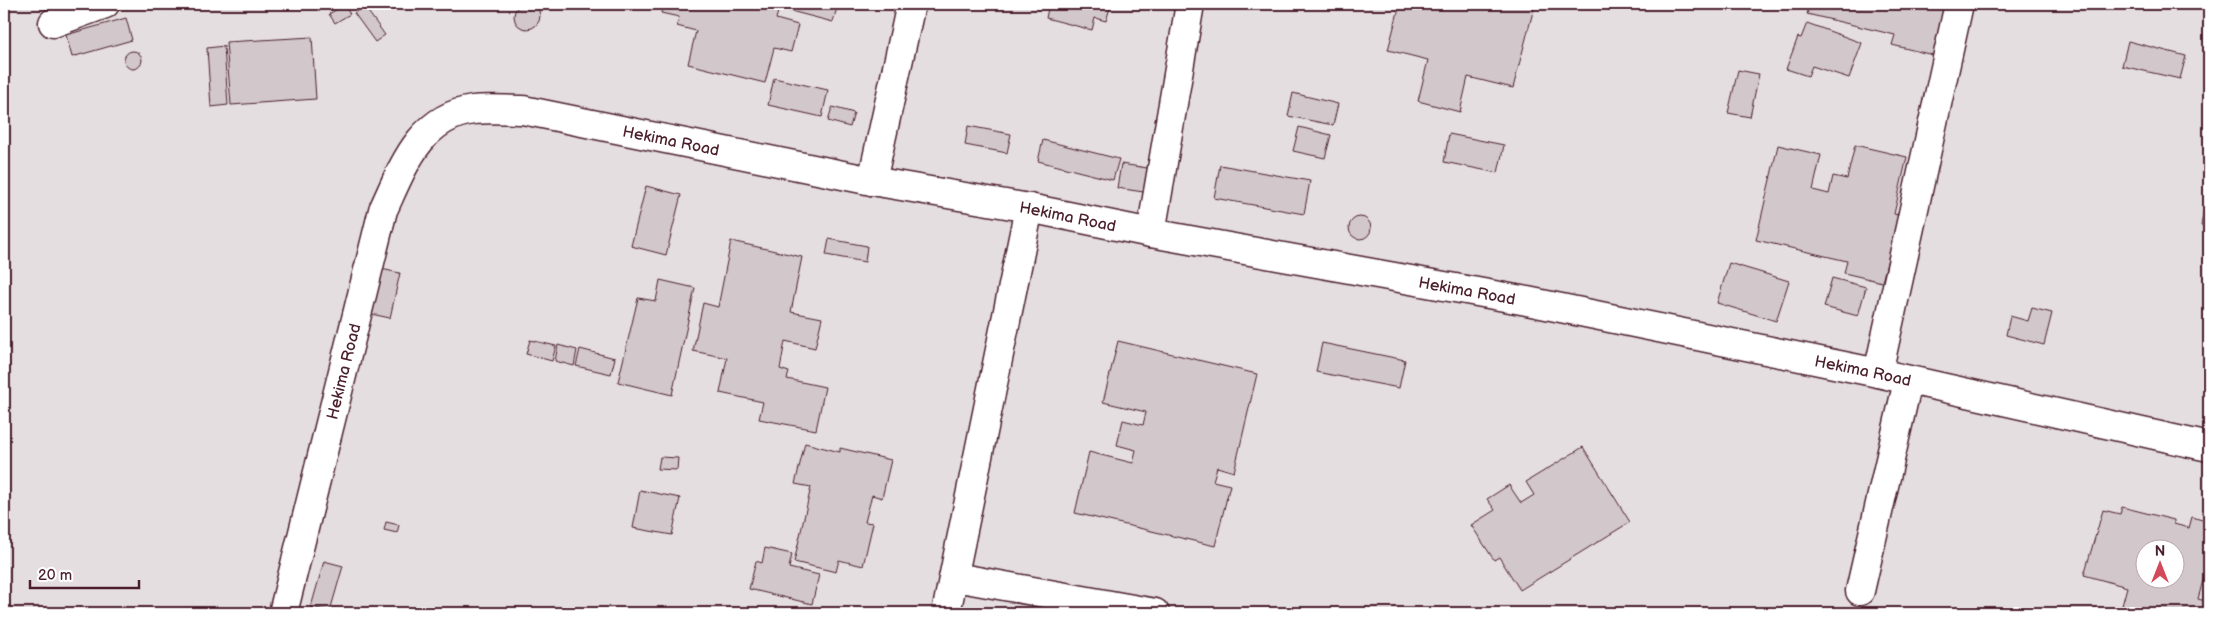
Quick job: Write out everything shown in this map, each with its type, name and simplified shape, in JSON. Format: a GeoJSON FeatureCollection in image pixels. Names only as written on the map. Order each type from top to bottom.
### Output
{"type":"FeatureCollection","features":[{"type":"Feature","properties":{"kind":"street"},"geometry":{"type":"LineString","coordinates":[[53,23],[105,4]]}},
{"type":"Feature","properties":{"kind":"street"},"geometry":{"type":"LineString","coordinates":[[872,181],[911,4]]}},
{"type":"Feature","properties":{"kind":"street"},"geometry":{"type":"LineString","coordinates":[[1151,233],[1190,4]]}},
{"type":"Feature","properties":{"kind":"street"},"geometry":{"type":"LineString","coordinates":[[1878,373],[1959,4]]}},
{"type":"Feature","properties":{"kind":"street","name":"Hekima Road"},"geometry":{"type":"LineString","coordinates":[[283,613],[383,210],[408,155],[435,123],[472,110],[523,110],[872,181],[1030,208],[1151,233],[1527,301],[1878,373],[2209,447]]}},
{"type":"Feature","properties":{"kind":"street"},"geometry":{"type":"LineString","coordinates":[[946,613],[955,577],[1030,208]]}},
{"type":"Feature","properties":{"kind":"street"},"geometry":{"type":"LineString","coordinates":[[1860,592],[1908,381]]}},
{"type":"Feature","properties":{"kind":"street"},"geometry":{"type":"LineString","coordinates":[[955,577],[1154,613]]}},
{"type":"Feature","properties":{"kind":"shaded area"},"geometry":{"type":"Polygon","coordinates":[[[4,4],[2209,4],[2209,613],[4,613],[4,4]]]}},
{"type":"Feature","properties":{"kind":"building"},"geometry":{"type":"Polygon","coordinates":[[[527,3],[536,7],[540,16],[536,25],[527,29],[518,25],[514,16],[518,7],[527,3]]]}},
{"type":"Feature","properties":{"kind":"building"},"geometry":{"type":"Polygon","coordinates":[[[663,4],[838,4],[833,22],[779,8],[776,19],[798,25],[791,52],[774,48],[765,83],[688,64],[696,31],[677,26],[679,17],[661,13],[663,4]]]}},
{"type":"Feature","properties":{"kind":"building"},"geometry":{"type":"Polygon","coordinates":[[[1049,4],[1094,4],[1110,8],[1106,21],[1095,18],[1092,30],[1046,18],[1049,4]]]}},
{"type":"Feature","properties":{"kind":"building"},"geometry":{"type":"Polygon","coordinates":[[[1400,4],[1535,4],[1513,88],[1468,77],[1460,112],[1418,101],[1428,60],[1388,50],[1400,4]]]}},
{"type":"Feature","properties":{"kind":"building"},"geometry":{"type":"Polygon","coordinates":[[[1810,4],[1952,4],[1940,29],[1933,55],[1892,45],[1895,35],[1807,14],[1810,4]]]}},
{"type":"Feature","properties":{"kind":"building"},"geometry":{"type":"Polygon","coordinates":[[[344,5],[350,14],[335,23],[329,14],[344,5]]]}},
{"type":"Feature","properties":{"kind":"building"},"geometry":{"type":"Polygon","coordinates":[[[364,6],[385,35],[375,42],[354,13],[364,6]]]}},
{"type":"Feature","properties":{"kind":"building"},"geometry":{"type":"Polygon","coordinates":[[[126,18],[132,40],[72,57],[66,35],[126,18]]]}},
{"type":"Feature","properties":{"kind":"building"},"geometry":{"type":"Polygon","coordinates":[[[1807,23],[1862,43],[1849,78],[1812,66],[1808,76],[1786,69],[1798,37],[1801,38],[1807,23]]]}},
{"type":"Feature","properties":{"kind":"building"},"geometry":{"type":"Polygon","coordinates":[[[312,37],[316,99],[231,105],[226,42],[312,37]]]}},
{"type":"Feature","properties":{"kind":"building"},"geometry":{"type":"Polygon","coordinates":[[[2128,41],[2186,56],[2180,79],[2122,66],[2128,41]]]}},
{"type":"Feature","properties":{"kind":"building"},"geometry":{"type":"Polygon","coordinates":[[[224,46],[228,105],[211,107],[207,48],[224,46]]]}},
{"type":"Feature","properties":{"kind":"building"},"geometry":{"type":"Polygon","coordinates":[[[133,51],[139,54],[142,60],[139,66],[133,69],[127,66],[124,60],[127,54],[133,51]]]}},
{"type":"Feature","properties":{"kind":"building"},"geometry":{"type":"Polygon","coordinates":[[[1738,70],[1759,74],[1750,117],[1728,113],[1738,70]]]}},
{"type":"Feature","properties":{"kind":"building"},"geometry":{"type":"Polygon","coordinates":[[[774,78],[828,90],[822,117],[768,105],[774,78]]]}},
{"type":"Feature","properties":{"kind":"building"},"geometry":{"type":"Polygon","coordinates":[[[1293,93],[1338,104],[1333,125],[1288,116],[1293,93]]]}},
{"type":"Feature","properties":{"kind":"building"},"geometry":{"type":"Polygon","coordinates":[[[832,107],[854,113],[850,127],[828,121],[832,107]]]}},
{"type":"Feature","properties":{"kind":"building"},"geometry":{"type":"Polygon","coordinates":[[[968,126],[1011,134],[1007,153],[965,145],[968,126]]]}},
{"type":"Feature","properties":{"kind":"building"},"geometry":{"type":"Polygon","coordinates":[[[1299,127],[1331,135],[1325,158],[1293,151],[1299,127]]]}},
{"type":"Feature","properties":{"kind":"building"},"geometry":{"type":"Polygon","coordinates":[[[1449,134],[1504,145],[1498,173],[1444,162],[1449,134]]]}},
{"type":"Feature","properties":{"kind":"building"},"geometry":{"type":"Polygon","coordinates":[[[1043,140],[1119,159],[1113,180],[1038,161],[1043,140]]]}},
{"type":"Feature","properties":{"kind":"building"},"geometry":{"type":"Polygon","coordinates":[[[1778,145],[1821,155],[1813,190],[1829,194],[1833,176],[1847,179],[1855,145],[1907,157],[1894,214],[1907,217],[1898,252],[1890,251],[1882,282],[1844,273],[1847,261],[1756,240],[1778,145]]]}},
{"type":"Feature","properties":{"kind":"building"},"geometry":{"type":"Polygon","coordinates":[[[1121,164],[1154,169],[1150,193],[1117,188],[1121,164]]]}},
{"type":"Feature","properties":{"kind":"building"},"geometry":{"type":"Polygon","coordinates":[[[1220,165],[1310,181],[1304,214],[1214,198],[1220,165]]]}},
{"type":"Feature","properties":{"kind":"building"},"geometry":{"type":"Polygon","coordinates":[[[646,186],[681,195],[666,255],[631,246],[646,186]]]}},
{"type":"Feature","properties":{"kind":"building"},"geometry":{"type":"Polygon","coordinates":[[[2206,197],[2209,197],[2209,244],[2204,243],[2208,227],[2201,226],[2206,197]]]}},
{"type":"Feature","properties":{"kind":"building"},"geometry":{"type":"Polygon","coordinates":[[[1360,217],[1368,220],[1371,228],[1368,236],[1360,239],[1352,236],[1349,228],[1352,220],[1360,217]]]}},
{"type":"Feature","properties":{"kind":"building"},"geometry":{"type":"Polygon","coordinates":[[[829,239],[867,246],[865,262],[826,255],[829,239]]]}},
{"type":"Feature","properties":{"kind":"building"},"geometry":{"type":"Polygon","coordinates":[[[731,241],[802,257],[791,312],[822,318],[815,348],[785,341],[780,369],[789,372],[787,379],[825,387],[816,430],[759,419],[763,402],[720,393],[727,358],[693,351],[703,303],[718,307],[731,241]]]}},
{"type":"Feature","properties":{"kind":"building"},"geometry":{"type":"Polygon","coordinates":[[[1729,263],[1789,281],[1776,321],[1717,303],[1729,263]]]}},
{"type":"Feature","properties":{"kind":"building"},"geometry":{"type":"Polygon","coordinates":[[[381,269],[400,273],[390,318],[371,314],[381,269]]]}},
{"type":"Feature","properties":{"kind":"building"},"geometry":{"type":"Polygon","coordinates":[[[1832,278],[1866,287],[1858,316],[1824,307],[1832,278]]]}},
{"type":"Feature","properties":{"kind":"building"},"geometry":{"type":"Polygon","coordinates":[[[660,280],[695,288],[672,395],[618,382],[638,298],[656,301],[660,280]]]}},
{"type":"Feature","properties":{"kind":"building"},"geometry":{"type":"Polygon","coordinates":[[[2032,308],[2052,313],[2044,345],[2006,335],[2010,316],[2028,321],[2032,308]]]}},
{"type":"Feature","properties":{"kind":"building"},"geometry":{"type":"Polygon","coordinates":[[[530,340],[556,346],[552,361],[526,354],[530,340]]]}},
{"type":"Feature","properties":{"kind":"building"},"geometry":{"type":"Polygon","coordinates":[[[1118,341],[1257,374],[1234,472],[1217,467],[1213,481],[1230,485],[1215,546],[1075,513],[1089,452],[1133,463],[1136,450],[1117,445],[1123,420],[1143,425],[1146,412],[1103,402],[1118,341]]]}},
{"type":"Feature","properties":{"kind":"building"},"geometry":{"type":"Polygon","coordinates":[[[1322,343],[1405,360],[1399,388],[1316,372],[1322,343]]]}},
{"type":"Feature","properties":{"kind":"building"},"geometry":{"type":"Polygon","coordinates":[[[558,345],[577,350],[574,366],[555,361],[558,345]]]}},
{"type":"Feature","properties":{"kind":"building"},"geometry":{"type":"Polygon","coordinates":[[[580,349],[615,358],[611,374],[576,366],[580,349]]]}},
{"type":"Feature","properties":{"kind":"building"},"geometry":{"type":"Polygon","coordinates":[[[805,443],[840,452],[840,448],[891,460],[882,498],[872,495],[865,522],[873,523],[863,566],[839,560],[836,572],[794,562],[811,487],[795,484],[805,443]]]}},
{"type":"Feature","properties":{"kind":"building"},"geometry":{"type":"Polygon","coordinates":[[[1583,447],[1630,522],[1520,590],[1499,557],[1494,560],[1471,525],[1495,510],[1487,499],[1509,485],[1521,503],[1534,495],[1526,482],[1583,447]]]}},
{"type":"Feature","properties":{"kind":"building"},"geometry":{"type":"Polygon","coordinates":[[[660,457],[678,458],[677,470],[658,469],[660,457]]]}},
{"type":"Feature","properties":{"kind":"building"},"geometry":{"type":"Polygon","coordinates":[[[640,490],[680,498],[672,535],[633,528],[640,490]]]}},
{"type":"Feature","properties":{"kind":"building"},"geometry":{"type":"Polygon","coordinates":[[[2122,507],[2174,520],[2174,524],[2189,528],[2192,517],[2209,522],[2209,558],[2198,599],[2209,602],[2209,613],[2120,613],[2127,587],[2084,575],[2103,510],[2120,514],[2122,507]]]}},
{"type":"Feature","properties":{"kind":"building"},"geometry":{"type":"Polygon","coordinates":[[[386,522],[399,525],[397,533],[384,530],[386,522]]]}},
{"type":"Feature","properties":{"kind":"building"},"geometry":{"type":"Polygon","coordinates":[[[765,548],[792,554],[789,568],[819,575],[812,604],[749,589],[756,561],[762,563],[765,548]]]}},
{"type":"Feature","properties":{"kind":"building"},"geometry":{"type":"Polygon","coordinates":[[[324,561],[343,566],[330,611],[311,607],[324,561]]]}}]}
